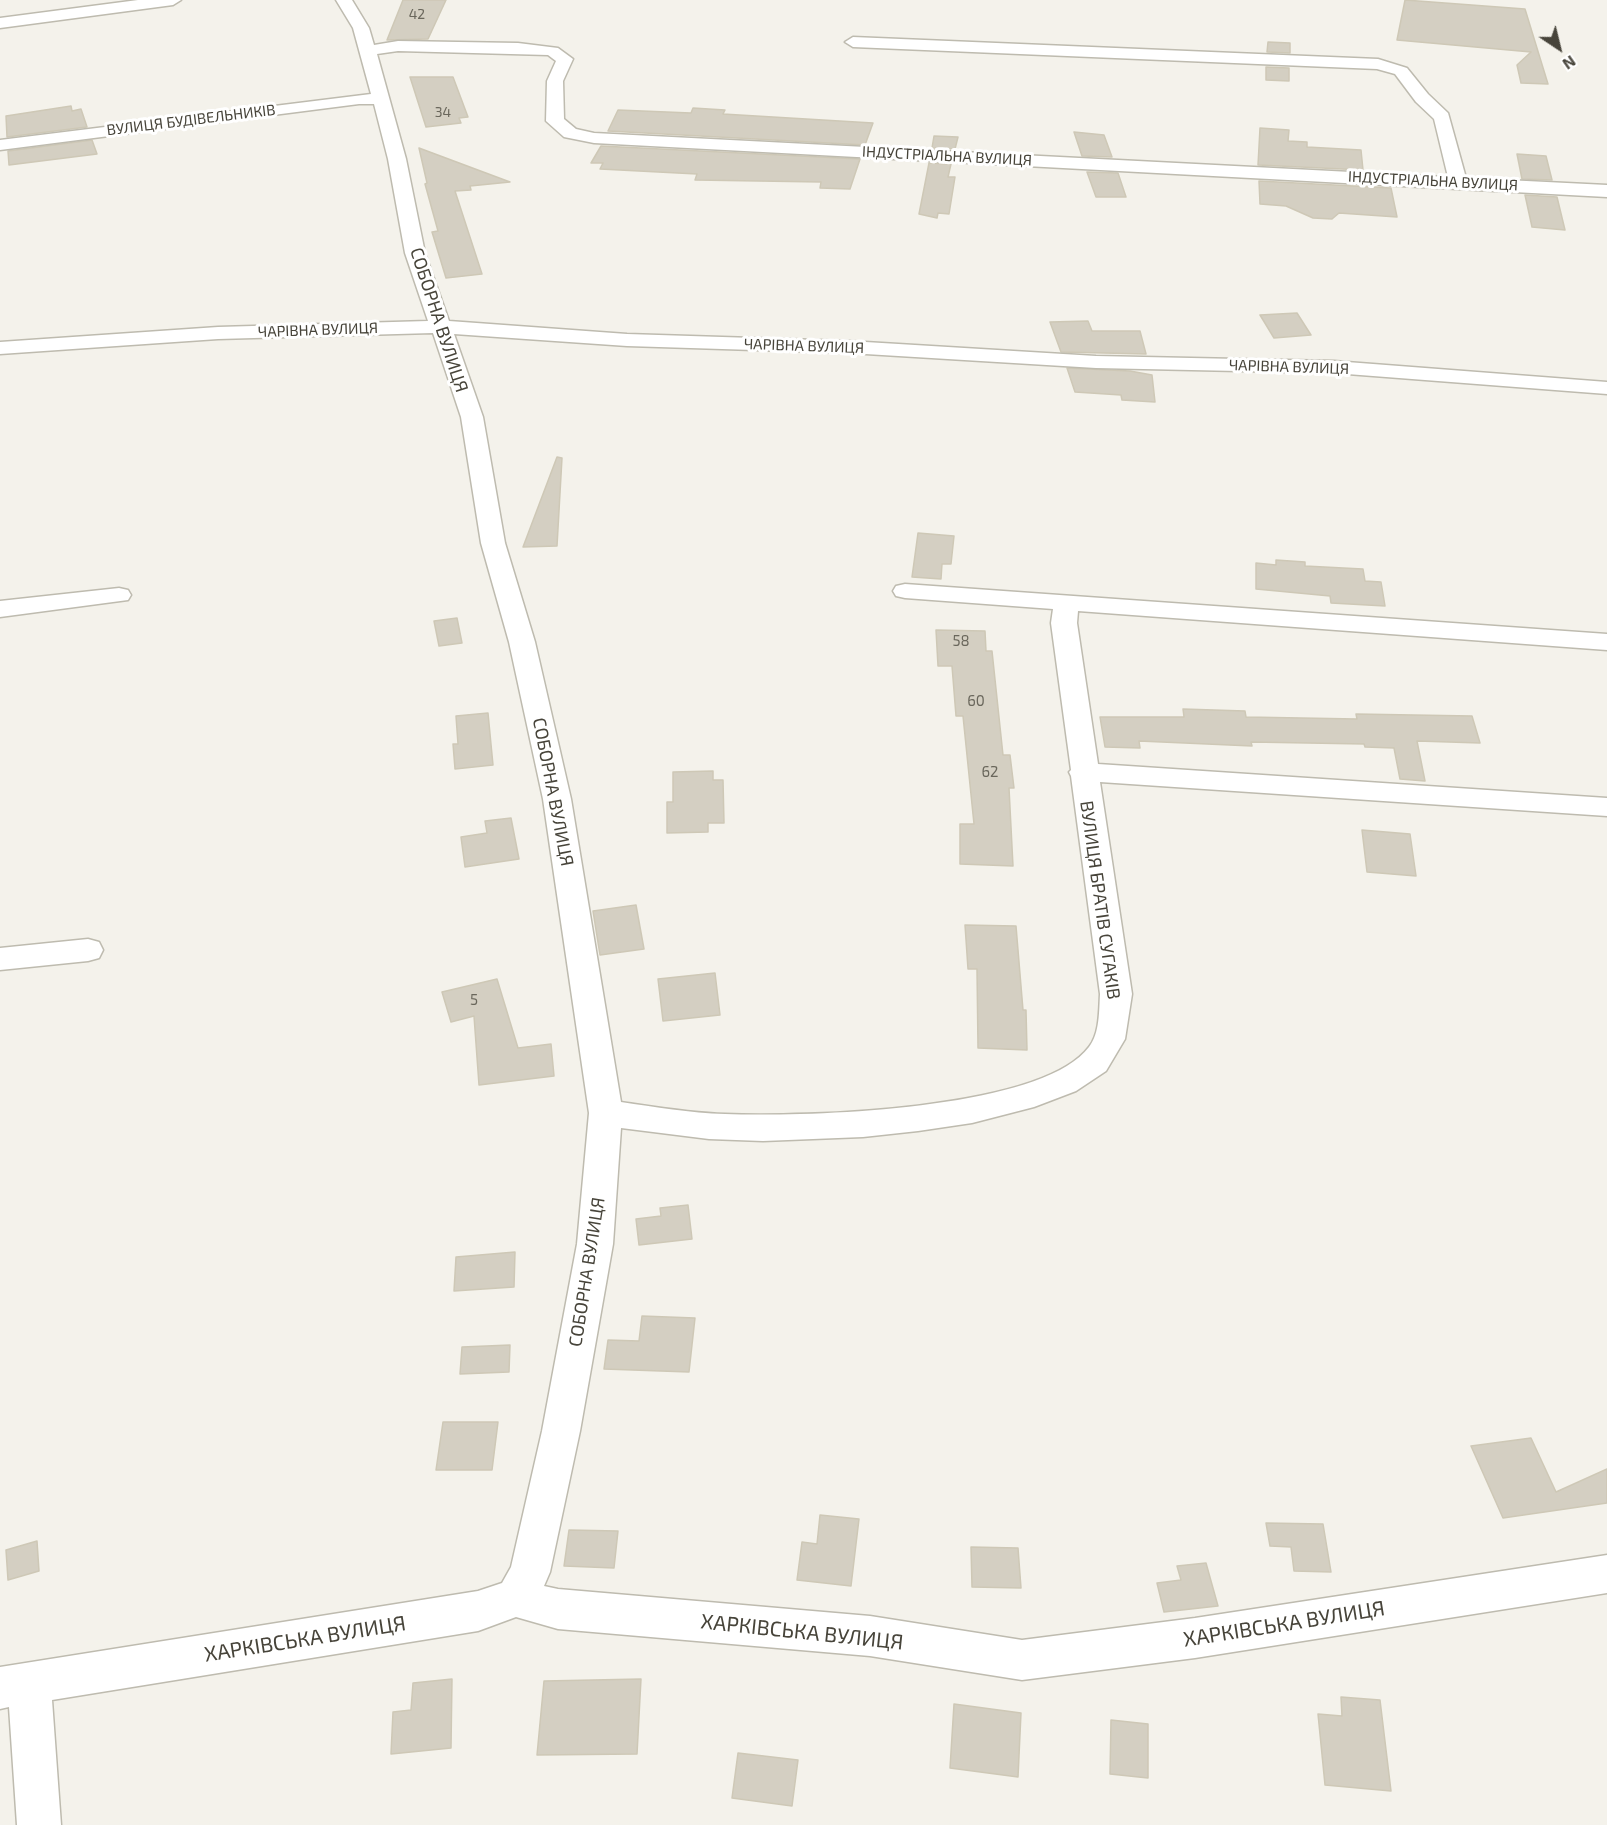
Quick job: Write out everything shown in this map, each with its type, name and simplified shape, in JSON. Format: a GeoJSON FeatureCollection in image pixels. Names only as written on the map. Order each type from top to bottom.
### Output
{"type":"FeatureCollection","features":[{"type":"Feature","properties":{"kind":"street"},"geometry":{"type":"LineString","coordinates":[[0,23],[173,0]]}},
{"type":"Feature","properties":{"kind":"street","name":"СОБОРНА ВУЛИЦЯ"},"geometry":{"type":"LineString","coordinates":[[344,0],[361,28],[398,159],[415,253],[472,417],[494,543],[522,642],[557,799],[606,1113],[595,1244],[561,1431],[530,1572],[516,1599]]}},
{"type":"Feature","properties":{"kind":"street"},"geometry":{"type":"LineString","coordinates":[[853,42],[1378,64],[1401,71],[1422,98],[1442,117],[1458,182]]}},
{"type":"Feature","properties":{"kind":"street","name":"ІНДУСТРІАЛЬНА ВУЛИЦЯ"},"geometry":{"type":"LineString","coordinates":[[368,51],[398,46],[518,48],[552,51],[565,59],[555,81],[555,120],[570,133],[594,138],[1607,191]]}},
{"type":"Feature","properties":{"kind":"street","name":"ВУЛИЦЯ БУДІВЕЛЬНИКІВ"},"geometry":{"type":"LineString","coordinates":[[0,145],[359,99],[381,99]]}},
{"type":"Feature","properties":{"kind":"street","name":"ЧАРІВНА ВУЛИЦЯ"},"geometry":{"type":"LineString","coordinates":[[0,348],[218,333],[441,327],[627,340],[849,347],[1096,362],[1334,367],[1607,388]]}},
{"type":"Feature","properties":{"kind":"street"},"geometry":{"type":"LineString","coordinates":[[904,591],[1607,642]]}},
{"type":"Feature","properties":{"kind":"street"},"geometry":{"type":"LineString","coordinates":[[0,609],[119,595]]}},
{"type":"Feature","properties":{"kind":"street","name":"ВУЛИЦЯ БРАТІВ СУГАКІВ"},"geometry":{"type":"LineString","coordinates":[[606,1113],[723,1127],[805,1128],[924,1117],[1012,1102],[1067,1081],[1096,1061],[1113,1033],[1116,994],[1083,772],[1064,623],[1066,604]]}},
{"type":"Feature","properties":{"kind":"street","name":"ВУЛИЦЯ БРАТІВ СУГАКІВ"},"geometry":{"type":"LineString","coordinates":[[1083,772],[1607,807]]}},
{"type":"Feature","properties":{"kind":"street"},"geometry":{"type":"LineString","coordinates":[[0,959],[88,950]]}},
{"type":"Feature","properties":{"kind":"street","name":"ХАРКІВСЬКА ВУЛИЦЯ"},"geometry":{"type":"LineString","coordinates":[[14,1685],[478,1611],[516,1599],[558,1609],[870,1636],[1022,1660],[1195,1638],[1607,1574]]}},
{"type":"Feature","properties":{"kind":"street"},"geometry":{"type":"LineString","coordinates":[[14,1685],[39,1825]]}},
{"type":"Feature","properties":{"kind":"building"},"geometry":{"type":"Polygon","coordinates":[[[403,0],[446,0],[428,39],[387,40],[403,0]]]}},
{"type":"Feature","properties":{"kind":"building"},"geometry":{"type":"Polygon","coordinates":[[[1405,0],[1525,9],[1548,84],[1521,83],[1517,65],[1531,52],[1397,40],[1405,0]]]}},
{"type":"Feature","properties":{"kind":"building"},"geometry":{"type":"Polygon","coordinates":[[[1268,42],[1290,43],[1290,53],[1267,52],[1268,42]]]}},
{"type":"Feature","properties":{"kind":"building"},"geometry":{"type":"Polygon","coordinates":[[[1266,67],[1289,68],[1289,81],[1266,80],[1266,67]]]}},
{"type":"Feature","properties":{"kind":"building"},"geometry":{"type":"Polygon","coordinates":[[[410,77],[453,77],[468,117],[459,118],[461,123],[426,127],[410,77]]]}},
{"type":"Feature","properties":{"kind":"building"},"geometry":{"type":"Polygon","coordinates":[[[71,106],[72,111],[81,109],[87,127],[7,137],[6,116],[71,106]]]}},
{"type":"Feature","properties":{"kind":"building"},"geometry":{"type":"Polygon","coordinates":[[[693,108],[725,110],[723,114],[873,123],[865,145],[608,131],[618,110],[691,113],[693,108]]]}},
{"type":"Feature","properties":{"kind":"building"},"geometry":{"type":"Polygon","coordinates":[[[1260,128],[1289,130],[1288,141],[1307,142],[1307,147],[1361,150],[1363,170],[1258,165],[1260,128]]]}},
{"type":"Feature","properties":{"kind":"building"},"geometry":{"type":"Polygon","coordinates":[[[1074,132],[1104,135],[1112,157],[1082,156],[1074,132]]]}},
{"type":"Feature","properties":{"kind":"building"},"geometry":{"type":"Polygon","coordinates":[[[934,136],[958,137],[955,149],[932,148],[934,136]]]}},
{"type":"Feature","properties":{"kind":"building"},"geometry":{"type":"Polygon","coordinates":[[[92,140],[97,154],[9,165],[8,151],[92,140]]]}},
{"type":"Feature","properties":{"kind":"building"},"geometry":{"type":"Polygon","coordinates":[[[601,146],[860,159],[850,189],[820,188],[821,182],[695,180],[697,174],[600,169],[603,163],[591,163],[601,146]]]}},
{"type":"Feature","properties":{"kind":"building"},"geometry":{"type":"Polygon","coordinates":[[[419,148],[510,182],[470,186],[471,190],[455,191],[482,274],[446,278],[432,232],[438,231],[425,184],[427,183],[419,148]]]}},
{"type":"Feature","properties":{"kind":"building"},"geometry":{"type":"Polygon","coordinates":[[[1517,154],[1546,156],[1552,180],[1522,179],[1517,154]]]}},
{"type":"Feature","properties":{"kind":"building"},"geometry":{"type":"Polygon","coordinates":[[[929,163],[951,164],[948,177],[955,177],[949,214],[938,213],[937,218],[919,214],[929,163]]]}},
{"type":"Feature","properties":{"kind":"building"},"geometry":{"type":"Polygon","coordinates":[[[1087,172],[1118,173],[1126,197],[1096,197],[1087,172]]]}},
{"type":"Feature","properties":{"kind":"building"},"geometry":{"type":"Polygon","coordinates":[[[1259,181],[1391,188],[1397,217],[1339,213],[1332,219],[1313,218],[1286,206],[1260,204],[1259,181]]]}},
{"type":"Feature","properties":{"kind":"building"},"geometry":{"type":"Polygon","coordinates":[[[1525,195],[1557,197],[1565,230],[1532,227],[1525,195]]]}},
{"type":"Feature","properties":{"kind":"building"},"geometry":{"type":"Polygon","coordinates":[[[1297,313],[1311,335],[1274,338],[1260,315],[1297,313]]]}},
{"type":"Feature","properties":{"kind":"building"},"geometry":{"type":"Polygon","coordinates":[[[1088,321],[1092,331],[1140,331],[1146,354],[1061,352],[1050,322],[1088,321]]]}},
{"type":"Feature","properties":{"kind":"building"},"geometry":{"type":"Polygon","coordinates":[[[1067,368],[1130,371],[1152,375],[1155,402],[1122,400],[1121,395],[1075,392],[1067,368]]]}},
{"type":"Feature","properties":{"kind":"building"},"geometry":{"type":"Polygon","coordinates":[[[557,457],[562,458],[557,546],[523,547],[557,457]]]}},
{"type":"Feature","properties":{"kind":"building"},"geometry":{"type":"Polygon","coordinates":[[[918,533],[954,536],[951,564],[942,564],[941,579],[912,577],[918,533]]]}},
{"type":"Feature","properties":{"kind":"building"},"geometry":{"type":"Polygon","coordinates":[[[1276,560],[1305,562],[1305,566],[1363,569],[1365,581],[1381,582],[1385,606],[1331,603],[1330,596],[1256,589],[1256,563],[1276,565],[1276,560]]]}},
{"type":"Feature","properties":{"kind":"building"},"geometry":{"type":"Polygon","coordinates":[[[457,618],[462,643],[439,646],[434,621],[457,618]]]}},
{"type":"Feature","properties":{"kind":"building"},"geometry":{"type":"Polygon","coordinates":[[[936,630],[985,631],[986,651],[992,651],[1003,755],[1010,755],[1014,788],[1009,788],[1013,866],[960,864],[960,824],[974,824],[963,716],[956,716],[952,666],[938,666],[936,630]]]}},
{"type":"Feature","properties":{"kind":"building"},"geometry":{"type":"Polygon","coordinates":[[[1183,709],[1245,711],[1246,717],[1357,719],[1356,714],[1472,716],[1480,743],[1417,741],[1425,781],[1400,779],[1394,748],[1365,747],[1364,744],[1251,742],[1252,746],[1139,741],[1140,748],[1105,747],[1100,717],[1184,717],[1183,709]]]}},
{"type":"Feature","properties":{"kind":"building"},"geometry":{"type":"Polygon","coordinates":[[[488,713],[493,765],[455,769],[453,744],[458,744],[456,716],[488,713]]]}},
{"type":"Feature","properties":{"kind":"building"},"geometry":{"type":"Polygon","coordinates":[[[713,771],[713,780],[723,780],[724,823],[708,823],[708,832],[667,833],[667,802],[673,802],[673,772],[713,771]]]}},
{"type":"Feature","properties":{"kind":"building"},"geometry":{"type":"Polygon","coordinates":[[[511,818],[519,859],[465,867],[461,837],[487,833],[485,821],[511,818]]]}},
{"type":"Feature","properties":{"kind":"building"},"geometry":{"type":"Polygon","coordinates":[[[1362,830],[1410,834],[1416,876],[1367,872],[1362,830]]]}},
{"type":"Feature","properties":{"kind":"building"},"geometry":{"type":"Polygon","coordinates":[[[636,905],[644,949],[600,955],[593,911],[636,905]]]}},
{"type":"Feature","properties":{"kind":"building"},"geometry":{"type":"Polygon","coordinates":[[[965,925],[1016,926],[1023,1010],[1026,1010],[1027,1050],[978,1048],[977,969],[968,969],[965,925]]]}},
{"type":"Feature","properties":{"kind":"building"},"geometry":{"type":"Polygon","coordinates":[[[715,973],[720,1015],[663,1021],[658,979],[715,973]]]}},
{"type":"Feature","properties":{"kind":"building"},"geometry":{"type":"Polygon","coordinates":[[[497,979],[518,1048],[551,1044],[554,1076],[479,1085],[474,1016],[451,1022],[442,992],[497,979]]]}},
{"type":"Feature","properties":{"kind":"building"},"geometry":{"type":"Polygon","coordinates":[[[688,1205],[692,1239],[639,1245],[636,1219],[661,1216],[660,1208],[688,1205]]]}},
{"type":"Feature","properties":{"kind":"building"},"geometry":{"type":"Polygon","coordinates":[[[515,1252],[514,1287],[454,1291],[456,1257],[515,1252]]]}},
{"type":"Feature","properties":{"kind":"building"},"geometry":{"type":"Polygon","coordinates":[[[642,1316],[695,1318],[689,1372],[604,1369],[608,1340],[639,1341],[642,1316]]]}},
{"type":"Feature","properties":{"kind":"building"},"geometry":{"type":"Polygon","coordinates":[[[510,1345],[509,1372],[460,1374],[462,1347],[510,1345]]]}},
{"type":"Feature","properties":{"kind":"building"},"geometry":{"type":"Polygon","coordinates":[[[443,1422],[498,1422],[492,1470],[436,1470],[443,1422]]]}},
{"type":"Feature","properties":{"kind":"building"},"geometry":{"type":"Polygon","coordinates":[[[1531,1438],[1556,1492],[1607,1469],[1607,1503],[1503,1518],[1471,1446],[1531,1438]]]}},
{"type":"Feature","properties":{"kind":"building"},"geometry":{"type":"Polygon","coordinates":[[[820,1515],[859,1519],[851,1586],[797,1580],[802,1542],[817,1544],[820,1515]]]}},
{"type":"Feature","properties":{"kind":"building"},"geometry":{"type":"Polygon","coordinates":[[[1266,1523],[1323,1524],[1331,1572],[1294,1571],[1291,1547],[1270,1546],[1266,1523]]]}},
{"type":"Feature","properties":{"kind":"building"},"geometry":{"type":"Polygon","coordinates":[[[569,1530],[618,1531],[614,1568],[564,1566],[569,1530]]]}},
{"type":"Feature","properties":{"kind":"building"},"geometry":{"type":"Polygon","coordinates":[[[37,1541],[39,1571],[8,1580],[6,1550],[37,1541]]]}},
{"type":"Feature","properties":{"kind":"building"},"geometry":{"type":"Polygon","coordinates":[[[971,1547],[1018,1548],[1021,1588],[972,1587],[971,1547]]]}},
{"type":"Feature","properties":{"kind":"building"},"geometry":{"type":"Polygon","coordinates":[[[1206,1563],[1218,1606],[1164,1612],[1157,1583],[1181,1580],[1177,1566],[1206,1563]]]}},
{"type":"Feature","properties":{"kind":"building"},"geometry":{"type":"Polygon","coordinates":[[[452,1679],[451,1748],[391,1754],[393,1712],[411,1710],[413,1683],[452,1679]]]}},
{"type":"Feature","properties":{"kind":"building"},"geometry":{"type":"Polygon","coordinates":[[[641,1679],[637,1754],[537,1755],[544,1681],[641,1679]]]}},
{"type":"Feature","properties":{"kind":"building"},"geometry":{"type":"Polygon","coordinates":[[[1341,1697],[1380,1700],[1391,1791],[1325,1785],[1318,1714],[1342,1716],[1341,1697]]]}},
{"type":"Feature","properties":{"kind":"building"},"geometry":{"type":"Polygon","coordinates":[[[954,1704],[1021,1713],[1018,1777],[950,1768],[954,1704]]]}},
{"type":"Feature","properties":{"kind":"building"},"geometry":{"type":"Polygon","coordinates":[[[1111,1720],[1148,1724],[1148,1778],[1110,1774],[1111,1720]]]}},
{"type":"Feature","properties":{"kind":"building"},"geometry":{"type":"Polygon","coordinates":[[[738,1753],[798,1760],[792,1806],[732,1798],[738,1753]]]}}]}
